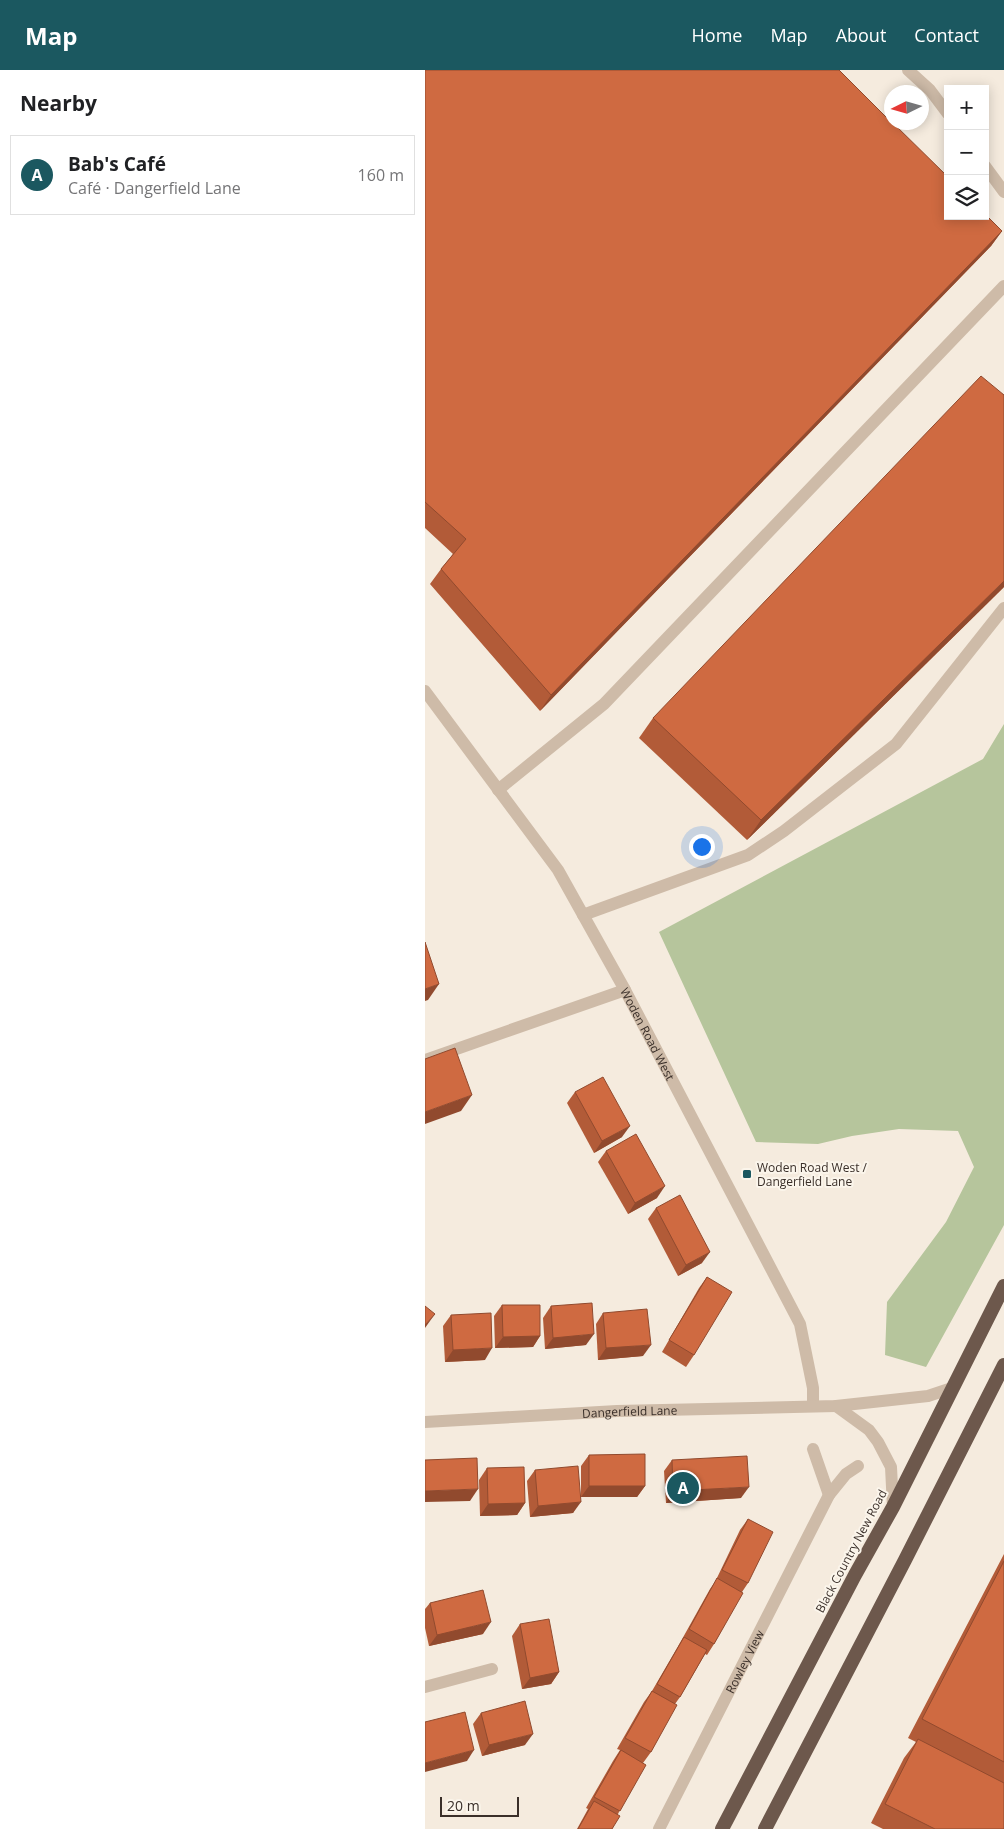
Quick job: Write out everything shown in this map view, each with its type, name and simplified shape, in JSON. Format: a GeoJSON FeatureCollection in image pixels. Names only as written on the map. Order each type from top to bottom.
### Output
{"type":"FeatureCollection","features":[{"type":"Feature","properties":{"kind":"highway","name":"Black Country New Road"},"geometry":{"type":"LineString","coordinates":[[722,1829],[855,1574],[893,1507],[1004,1286]]}},
{"type":"Feature","properties":{"kind":"highway"},"geometry":{"type":"LineString","coordinates":[[765,1829],[1004,1365]]}},
{"type":"Feature","properties":{"kind":"street"},"geometry":{"type":"LineString","coordinates":[[908,70],[930,90],[944,109]]}},
{"type":"Feature","properties":{"kind":"street"},"geometry":{"type":"LineString","coordinates":[[989,171],[1004,192]]}},
{"type":"Feature","properties":{"kind":"street"},"geometry":{"type":"LineString","coordinates":[[498,790],[604,704],[1004,286]]}},
{"type":"Feature","properties":{"kind":"street"},"geometry":{"type":"LineString","coordinates":[[583,915],[747,855],[784,831],[896,744],[1004,608]]}},
{"type":"Feature","properties":{"kind":"street","name":"Woden Road West"},"geometry":{"type":"LineString","coordinates":[[425,691],[558,870],[625,990],[800,1324],[813,1388],[813,1405]]}},
{"type":"Feature","properties":{"kind":"street"},"geometry":{"type":"LineString","coordinates":[[425,1060],[625,990]]}},
{"type":"Feature","properties":{"kind":"street","name":"Dangerfield Lane"},"geometry":{"type":"LineString","coordinates":[[425,1422],[617,1411],[813,1405],[836,1406],[928,1396],[952,1388]]}},
{"type":"Feature","properties":{"kind":"street"},"geometry":{"type":"LineString","coordinates":[[836,1406],[869,1430],[878,1442],[891,1466],[893,1507]]}},
{"type":"Feature","properties":{"kind":"street"},"geometry":{"type":"LineString","coordinates":[[813,1449],[829,1495]]}},
{"type":"Feature","properties":{"kind":"street","name":"Rowley View"},"geometry":{"type":"LineString","coordinates":[[659,1829],[829,1495],[846,1474],[859,1466]]}},
{"type":"Feature","properties":{"kind":"street"},"geometry":{"type":"LineString","coordinates":[[425,1688],[492,1669]]}},
{"type":"Feature","properties":{"kind":"green space"},"geometry":{"type":"Polygon","coordinates":[[[1004,724],[1004,1225],[926,1367],[885,1355],[887,1302],[946,1222],[974,1167],[958,1131],[899,1129],[852,1136],[818,1144],[756,1142],[659,932],[983,759],[1004,724]]]}},
{"type":"Feature","properties":{"kind":"building"},"geometry":{"type":"Polygon","coordinates":[[[425,70],[839,70],[884,115],[884,130],[900,130],[944,173],[944,220],[989,220],[989,218],[1002,231],[551,695],[441,569],[466,539],[425,502],[425,70]]]}},
{"type":"Feature","properties":{"kind":"building"},"geometry":{"type":"Polygon","coordinates":[[[981,376],[1004,395],[1004,581],[761,820],[653,718],[981,376]]]}},
{"type":"Feature","properties":{"kind":"building"},"geometry":{"type":"Polygon","coordinates":[[[425,942],[439,984],[425,989],[425,942]]]}},
{"type":"Feature","properties":{"kind":"building"},"geometry":{"type":"Polygon","coordinates":[[[455,1048],[472,1095],[425,1112],[425,1059],[455,1048]]]}},
{"type":"Feature","properties":{"kind":"building"},"geometry":{"type":"Polygon","coordinates":[[[603,1077],[630,1126],[602,1141],[575,1092],[603,1077]]]}},
{"type":"Feature","properties":{"kind":"building"},"geometry":{"type":"Polygon","coordinates":[[[636,1134],[665,1186],[635,1203],[606,1151],[636,1134]]]}},
{"type":"Feature","properties":{"kind":"building"},"geometry":{"type":"Polygon","coordinates":[[[680,1195],[710,1252],[686,1265],[656,1208],[680,1195]]]}},
{"type":"Feature","properties":{"kind":"building"},"geometry":{"type":"Polygon","coordinates":[[[707,1277],[732,1292],[694,1355],[669,1340],[707,1277]]]}},
{"type":"Feature","properties":{"kind":"building"},"geometry":{"type":"Polygon","coordinates":[[[592,1303],[594,1334],[553,1338],[551,1306],[592,1303]]]}},
{"type":"Feature","properties":{"kind":"building"},"geometry":{"type":"Polygon","coordinates":[[[502,1305],[540,1305],[540,1336],[503,1337],[502,1305]]]}},
{"type":"Feature","properties":{"kind":"building"},"geometry":{"type":"Polygon","coordinates":[[[425,1306],[435,1314],[425,1325],[425,1306]]]}},
{"type":"Feature","properties":{"kind":"building"},"geometry":{"type":"Polygon","coordinates":[[[647,1309],[651,1345],[606,1348],[603,1313],[647,1309]]]}},
{"type":"Feature","properties":{"kind":"building"},"geometry":{"type":"Polygon","coordinates":[[[491,1313],[492,1348],[453,1350],[451,1315],[491,1313]]]}},
{"type":"Feature","properties":{"kind":"building"},"geometry":{"type":"Polygon","coordinates":[[[645,1454],[645,1486],[589,1486],[589,1455],[645,1454]]]}},
{"type":"Feature","properties":{"kind":"building"},"geometry":{"type":"Polygon","coordinates":[[[747,1456],[749,1487],[673,1491],[672,1460],[747,1456]]]}},
{"type":"Feature","properties":{"kind":"building"},"geometry":{"type":"Polygon","coordinates":[[[477,1458],[478,1489],[425,1491],[425,1460],[477,1458]]]}},
{"type":"Feature","properties":{"kind":"building"},"geometry":{"type":"Polygon","coordinates":[[[578,1466],[581,1502],[538,1506],[535,1470],[578,1466]]]}},
{"type":"Feature","properties":{"kind":"building"},"geometry":{"type":"Polygon","coordinates":[[[524,1467],[525,1503],[488,1504],[487,1468],[524,1467]]]}},
{"type":"Feature","properties":{"kind":"building"},"geometry":{"type":"Polygon","coordinates":[[[748,1519],[773,1532],[748,1583],[722,1570],[748,1519]]]}},
{"type":"Feature","properties":{"kind":"building"},"geometry":{"type":"Polygon","coordinates":[[[1004,1561],[1004,1762],[922,1719],[1004,1561]]]}},
{"type":"Feature","properties":{"kind":"building"},"geometry":{"type":"Polygon","coordinates":[[[717,1578],[743,1593],[714,1644],[689,1629],[717,1578]]]}},
{"type":"Feature","properties":{"kind":"building"},"geometry":{"type":"Polygon","coordinates":[[[483,1590],[491,1622],[437,1635],[430,1603],[483,1590]]]}},
{"type":"Feature","properties":{"kind":"building"},"geometry":{"type":"Polygon","coordinates":[[[549,1619],[559,1672],[530,1678],[520,1624],[549,1619]]]}},
{"type":"Feature","properties":{"kind":"building"},"geometry":{"type":"Polygon","coordinates":[[[684,1637],[707,1650],[680,1697],[657,1684],[684,1637]]]}},
{"type":"Feature","properties":{"kind":"building"},"geometry":{"type":"Polygon","coordinates":[[[652,1691],[677,1705],[651,1752],[625,1738],[652,1691]]]}},
{"type":"Feature","properties":{"kind":"building"},"geometry":{"type":"Polygon","coordinates":[[[525,1701],[533,1734],[489,1745],[481,1713],[525,1701]]]}},
{"type":"Feature","properties":{"kind":"building"},"geometry":{"type":"Polygon","coordinates":[[[465,1712],[474,1750],[425,1763],[425,1722],[465,1712]]]}},
{"type":"Feature","properties":{"kind":"building"},"geometry":{"type":"Polygon","coordinates":[[[918,1739],[1004,1783],[1004,1829],[935,1829],[885,1804],[918,1739]]]}},
{"type":"Feature","properties":{"kind":"building"},"geometry":{"type":"Polygon","coordinates":[[[621,1750],[646,1765],[620,1811],[594,1797],[621,1750]]]}},
{"type":"Feature","properties":{"kind":"building"},"geometry":{"type":"Polygon","coordinates":[[[594,1801],[620,1816],[612,1829],[578,1829],[594,1801]]]}},
{"type":"Feature","properties":{"kind":"place","name":"Woden Road West / Dangerfield Lane"},"geometry":{"type":"Point","coordinates":[747,1174]}},
{"type":"Feature","properties":{"kind":"place","name":"Bab's Café"},"geometry":{"type":"Point","coordinates":[683,1488]}}]}
